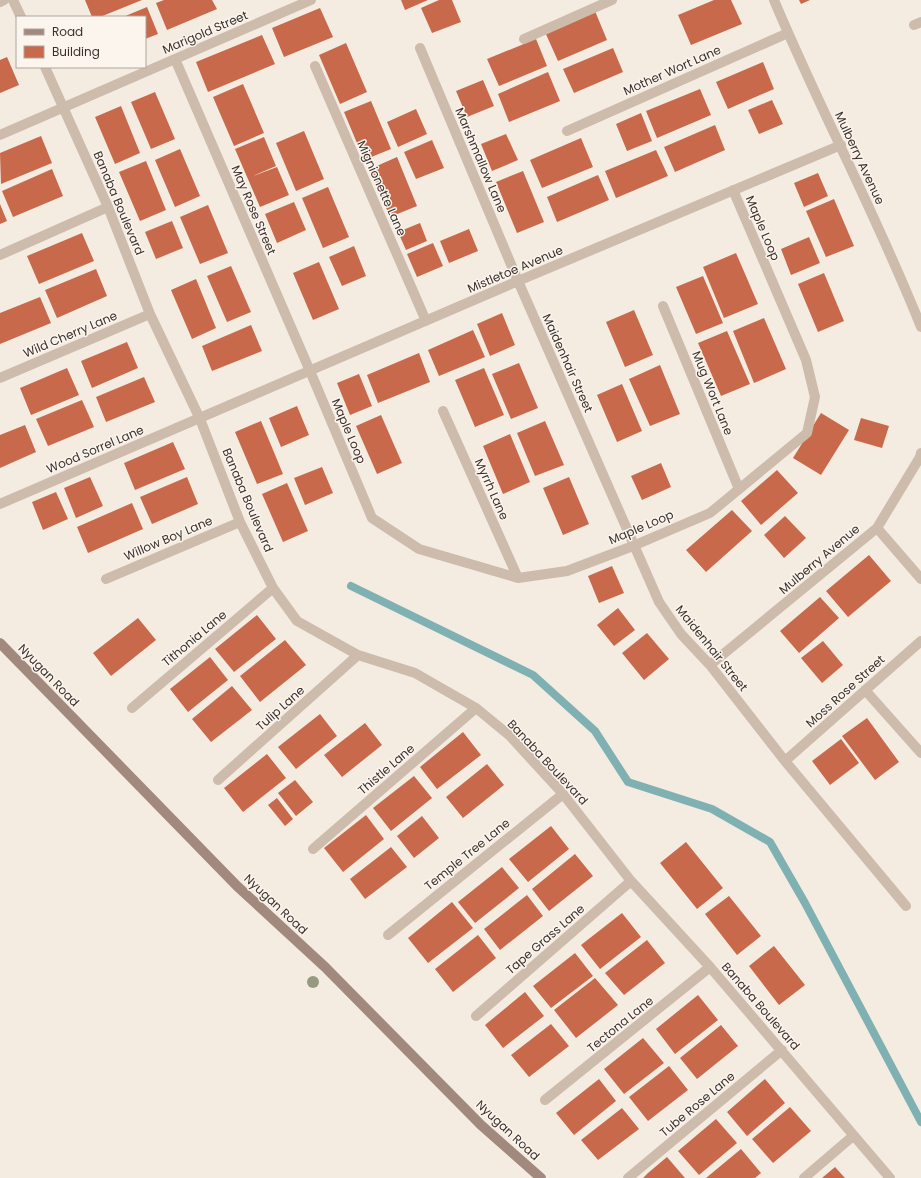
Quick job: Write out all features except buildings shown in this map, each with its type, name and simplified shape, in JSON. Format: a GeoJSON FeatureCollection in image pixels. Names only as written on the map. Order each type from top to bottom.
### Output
{"type":"FeatureCollection","features":[{"type":"Feature","properties":{"kind":"main road","name":"Nyugan Road"},"geometry":{"type":"LineString","coordinates":[[0,644],[237,886],[325,967],[481,1125],[541,1178]]}},
{"type":"Feature","properties":{"kind":"street"},"geometry":{"type":"LineString","coordinates":[[0,2],[4,0]]}},
{"type":"Feature","properties":{"kind":"street"},"geometry":{"type":"LineString","coordinates":[[13,0],[21,16]]}},
{"type":"Feature","properties":{"kind":"street","name":"Marigold Street"},"geometry":{"type":"LineString","coordinates":[[0,135],[311,0]]}},
{"type":"Feature","properties":{"kind":"street"},"geometry":{"type":"LineString","coordinates":[[524,39],[612,0]]}},
{"type":"Feature","properties":{"kind":"street","name":"Mulberry Avenue"},"geometry":{"type":"LineString","coordinates":[[774,0],[910,298],[921,327]]}},
{"type":"Feature","properties":{"kind":"street","name":"Mother Wort Lane"},"geometry":{"type":"LineString","coordinates":[[567,131],[788,33]]}},
{"type":"Feature","properties":{"kind":"street","name":"Marshmallow Lane"},"geometry":{"type":"LineString","coordinates":[[420,48],[518,282]]}},
{"type":"Feature","properties":{"kind":"street","name":"May Rose Street"},"geometry":{"type":"LineString","coordinates":[[175,59],[310,371]]}},
{"type":"Feature","properties":{"kind":"street","name":"Mignionette Lane"},"geometry":{"type":"LineString","coordinates":[[315,66],[426,321]]}},
{"type":"Feature","properties":{"kind":"street","name":"Banaba Boulevard"},"geometry":{"type":"LineString","coordinates":[[45,68],[108,207],[150,314],[200,419],[240,522],[273,588],[297,621],[358,655],[415,673],[476,708],[510,736],[563,794],[631,881],[710,967],[890,1178]]}},
{"type":"Feature","properties":{"kind":"street","name":"Mistletoe Avenue"},"geometry":{"type":"LineString","coordinates":[[200,419],[426,321],[841,145]]}},
{"type":"Feature","properties":{"kind":"street","name":"Maple Loop"},"geometry":{"type":"LineString","coordinates":[[310,371],[372,518],[419,549],[518,578],[567,571],[633,546],[710,513],[807,433],[815,397],[806,360],[733,190]]}},
{"type":"Feature","properties":{"kind":"street"},"geometry":{"type":"LineString","coordinates":[[0,255],[108,207]]}},
{"type":"Feature","properties":{"kind":"street","name":"Maidenhair Street"},"geometry":{"type":"LineString","coordinates":[[518,282],[658,602],[681,634],[710,665],[785,761],[906,906]]}},
{"type":"Feature","properties":{"kind":"street","name":"Mug Wort Lane"},"geometry":{"type":"LineString","coordinates":[[663,306],[739,489]]}},
{"type":"Feature","properties":{"kind":"street","name":"Wild Cherry Lane"},"geometry":{"type":"LineString","coordinates":[[0,378],[150,314]]}},
{"type":"Feature","properties":{"kind":"street","name":"Myrrh Lane"},"geometry":{"type":"LineString","coordinates":[[443,411],[518,578]]}},
{"type":"Feature","properties":{"kind":"street","name":"Wood Sorrel Lane"},"geometry":{"type":"LineString","coordinates":[[0,504],[200,419]]}},
{"type":"Feature","properties":{"kind":"street","name":"Mulberry Avenue"},"geometry":{"type":"LineString","coordinates":[[710,665],[877,528],[921,453]]}},
{"type":"Feature","properties":{"kind":"street","name":"Willow Boy Lane"},"geometry":{"type":"LineString","coordinates":[[106,579],[240,522]]}},
{"type":"Feature","properties":{"kind":"street"},"geometry":{"type":"LineString","coordinates":[[877,528],[921,580]]}},
{"type":"Feature","properties":{"kind":"street","name":"Tithonia Lane"},"geometry":{"type":"LineString","coordinates":[[132,708],[273,588]]}},
{"type":"Feature","properties":{"kind":"street","name":"Moss Rose Street"},"geometry":{"type":"LineString","coordinates":[[785,761],[921,640]]}},
{"type":"Feature","properties":{"kind":"street","name":"Tulip Lane"},"geometry":{"type":"LineString","coordinates":[[218,780],[358,655]]}},
{"type":"Feature","properties":{"kind":"street"},"geometry":{"type":"LineString","coordinates":[[865,690],[921,753]]}},
{"type":"Feature","properties":{"kind":"street","name":"Thistle Lane"},"geometry":{"type":"LineString","coordinates":[[313,849],[476,708]]}},
{"type":"Feature","properties":{"kind":"street","name":"Temple Tree Lane"},"geometry":{"type":"LineString","coordinates":[[388,935],[563,794]]}},
{"type":"Feature","properties":{"kind":"street","name":"Tape Grass Lane"},"geometry":{"type":"LineString","coordinates":[[476,1016],[631,881]]}},
{"type":"Feature","properties":{"kind":"street","name":"Tectona Lane"},"geometry":{"type":"LineString","coordinates":[[545,1100],[710,967]]}},
{"type":"Feature","properties":{"kind":"street","name":"Tube Rose Lane"},"geometry":{"type":"LineString","coordinates":[[628,1178],[782,1050]]}},
{"type":"Feature","properties":{"kind":"street"},"geometry":{"type":"LineString","coordinates":[[804,1178],[853,1136]]}},
{"type":"Feature","properties":{"kind":"waterway"},"geometry":{"type":"LineString","coordinates":[[351,586],[533,675],[595,731],[628,782],[712,809],[770,842],[805,903],[921,1122]]}}]}
